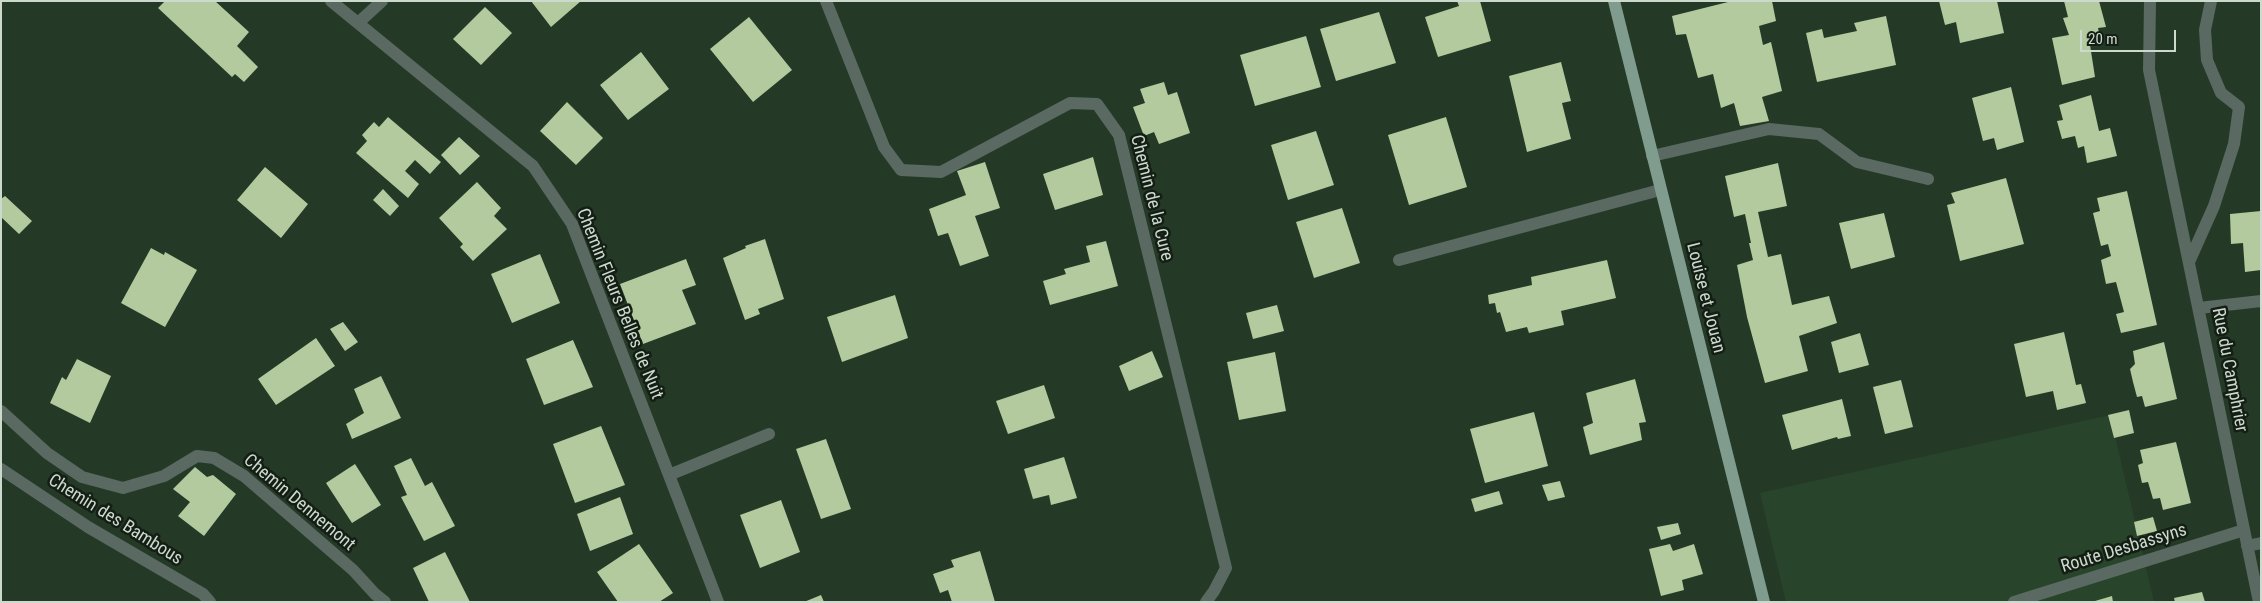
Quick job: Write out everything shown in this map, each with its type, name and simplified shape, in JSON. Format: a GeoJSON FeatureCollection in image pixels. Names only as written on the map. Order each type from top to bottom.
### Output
{"type":"FeatureCollection","features":[{"type":"Feature","properties":{"kind":"main road","name":"Louise et Jouan"},"geometry":{"type":"LineString","coordinates":[[1614,1],[1764,602]]}},
{"type":"Feature","properties":{"kind":"street","name":"Chemin Fleurs Belles de Nuit"},"geometry":{"type":"LineString","coordinates":[[331,1],[533,166],[572,224],[718,602]]}},
{"type":"Feature","properties":{"kind":"street"},"geometry":{"type":"LineString","coordinates":[[358,23],[382,1]]}},
{"type":"Feature","properties":{"kind":"street","name":"Chemin de la Cure"},"geometry":{"type":"LineString","coordinates":[[826,1],[884,147],[901,170],[941,172],[1070,103],[1097,104],[1119,135],[1226,568],[1206,602]]}},
{"type":"Feature","properties":{"kind":"street","name":"Rue du Camphrier"},"geometry":{"type":"LineString","coordinates":[[2150,1],[2149,70],[2259,602]]}},
{"type":"Feature","properties":{"kind":"street"},"geometry":{"type":"LineString","coordinates":[[2189,262],[2214,206],[2234,144],[2239,107],[2221,93],[2206,60],[2205,30],[2211,1]]}},
{"type":"Feature","properties":{"kind":"street"},"geometry":{"type":"LineString","coordinates":[[1652,156],[1769,129],[1819,134],[1857,162],[1928,178]]}},
{"type":"Feature","properties":{"kind":"street"},"geometry":{"type":"LineString","coordinates":[[1399,260],[1660,190]]}},
{"type":"Feature","properties":{"kind":"street"},"geometry":{"type":"LineString","coordinates":[[2198,308],[2261,301]]}},
{"type":"Feature","properties":{"kind":"street","name":"Chemin Dennemont"},"geometry":{"type":"LineString","coordinates":[[1,411],[47,453],[82,477],[123,488],[164,476],[197,456],[214,458],[244,476],[353,570],[385,602]]}},
{"type":"Feature","properties":{"kind":"street"},"geometry":{"type":"LineString","coordinates":[[669,475],[769,434]]}},
{"type":"Feature","properties":{"kind":"street","name":"Chemin des Bambous"},"geometry":{"type":"LineString","coordinates":[[1,469],[88,527],[203,594],[210,602]]}},
{"type":"Feature","properties":{"kind":"street","name":"Route Desbassyns"},"geometry":{"type":"LineString","coordinates":[[2014,602],[2244,530]]}},
{"type":"Feature","properties":{"kind":"street"},"geometry":{"type":"LineString","coordinates":[[2247,546],[2261,543]]}},
{"type":"Feature","properties":{"kind":"shaded area"},"geometry":{"type":"Polygon","coordinates":[[[2110,415],[2154,602],[1786,602],[1760,493],[2110,415]]]}},
{"type":"Feature","properties":{"kind":"building"},"geometry":{"type":"Polygon","coordinates":[[[165,1],[215,1],[249,32],[237,46],[258,67],[244,82],[235,74],[232,77],[158,8],[165,1]]]}},
{"type":"Feature","properties":{"kind":"building"},"geometry":{"type":"Polygon","coordinates":[[[531,1],[581,1],[551,27],[531,1]]]}},
{"type":"Feature","properties":{"kind":"building"},"geometry":{"type":"Polygon","coordinates":[[[1457,1],[1480,1],[1491,41],[1438,57],[1425,17],[1459,6],[1457,1]]]}},
{"type":"Feature","properties":{"kind":"building"},"geometry":{"type":"Polygon","coordinates":[[[1732,1],[1772,1],[1776,21],[1759,26],[1763,45],[1771,42],[1782,91],[1762,97],[1769,121],[1740,126],[1734,103],[1721,108],[1713,74],[1698,78],[1686,34],[1676,35],[1672,16],[1732,1]]]}},
{"type":"Feature","properties":{"kind":"building"},"geometry":{"type":"Polygon","coordinates":[[[1939,1],[1997,1],[2004,33],[1960,43],[1956,22],[1945,25],[1939,1]]]}},
{"type":"Feature","properties":{"kind":"building"},"geometry":{"type":"Polygon","coordinates":[[[2064,1],[2099,1],[2106,27],[2098,28],[2101,42],[2090,45],[2095,77],[2062,85],[2052,38],[2069,35],[2063,18],[2068,17],[2064,1]]]}},
{"type":"Feature","properties":{"kind":"building"},"geometry":{"type":"Polygon","coordinates":[[[485,7],[512,33],[481,65],[453,39],[485,7]]]}},
{"type":"Feature","properties":{"kind":"building"},"geometry":{"type":"Polygon","coordinates":[[[1379,12],[1396,63],[1336,81],[1320,29],[1379,12]]]}},
{"type":"Feature","properties":{"kind":"building"},"geometry":{"type":"Polygon","coordinates":[[[1886,16],[1896,65],[1817,82],[1806,33],[1822,29],[1824,38],[1857,31],[1854,23],[1886,16]]]}},
{"type":"Feature","properties":{"kind":"building"},"geometry":{"type":"Polygon","coordinates":[[[749,17],[792,70],[753,102],[710,49],[749,17]]]}},
{"type":"Feature","properties":{"kind":"building"},"geometry":{"type":"Polygon","coordinates":[[[1306,36],[1321,87],[1255,106],[1240,55],[1306,36]]]}},
{"type":"Feature","properties":{"kind":"building"},"geometry":{"type":"Polygon","coordinates":[[[641,52],[669,89],[628,120],[600,85],[641,52]]]}},
{"type":"Feature","properties":{"kind":"building"},"geometry":{"type":"Polygon","coordinates":[[[1561,62],[1571,101],[1562,103],[1571,139],[1527,152],[1509,76],[1561,62]]]}},
{"type":"Feature","properties":{"kind":"building"},"geometry":{"type":"Polygon","coordinates":[[[1164,82],[1168,95],[1177,92],[1190,133],[1159,144],[1154,132],[1144,136],[1133,107],[1145,103],[1140,89],[1164,82]]]}},
{"type":"Feature","properties":{"kind":"building"},"geometry":{"type":"Polygon","coordinates":[[[2011,87],[2024,142],[1997,150],[1994,138],[1983,141],[1972,98],[2011,87]]]}},
{"type":"Feature","properties":{"kind":"building"},"geometry":{"type":"Polygon","coordinates":[[[2091,95],[2099,131],[2110,128],[2117,156],[2087,163],[2084,146],[2078,148],[2075,136],[2062,139],[2057,121],[2063,120],[2059,105],[2091,95]]]}},
{"type":"Feature","properties":{"kind":"building"},"geometry":{"type":"Polygon","coordinates":[[[567,102],[603,138],[576,165],[540,131],[567,102]]]}},
{"type":"Feature","properties":{"kind":"building"},"geometry":{"type":"Polygon","coordinates":[[[388,117],[441,162],[430,174],[415,160],[405,171],[419,184],[408,198],[356,153],[367,141],[362,135],[374,122],[379,127],[388,117]]]}},
{"type":"Feature","properties":{"kind":"building"},"geometry":{"type":"Polygon","coordinates":[[[1446,117],[1467,187],[1409,205],[1388,135],[1446,117]]]}},
{"type":"Feature","properties":{"kind":"building"},"geometry":{"type":"Polygon","coordinates":[[[1316,131],[1334,185],[1288,200],[1271,145],[1316,131]]]}},
{"type":"Feature","properties":{"kind":"building"},"geometry":{"type":"Polygon","coordinates":[[[459,137],[480,156],[460,175],[441,155],[459,137]]]}},
{"type":"Feature","properties":{"kind":"building"},"geometry":{"type":"Polygon","coordinates":[[[1093,157],[1103,195],[1055,210],[1043,174],[1093,157]]]}},
{"type":"Feature","properties":{"kind":"building"},"geometry":{"type":"Polygon","coordinates":[[[985,162],[1000,208],[975,216],[989,256],[960,266],[948,233],[938,236],[929,209],[966,195],[957,171],[985,162]]]}},
{"type":"Feature","properties":{"kind":"building"},"geometry":{"type":"Polygon","coordinates":[[[1778,163],[1787,206],[1758,212],[1768,257],[1781,254],[1792,305],[1829,296],[1837,323],[1799,336],[1808,371],[1765,383],[1747,317],[1737,265],[1753,260],[1749,243],[1751,243],[1745,214],[1734,217],[1725,176],[1778,163]]]}},
{"type":"Feature","properties":{"kind":"building"},"geometry":{"type":"Polygon","coordinates":[[[265,167],[308,204],[281,238],[237,200],[265,167]]]}},
{"type":"Feature","properties":{"kind":"building"},"geometry":{"type":"Polygon","coordinates":[[[2006,178],[2024,244],[1960,261],[1947,205],[1955,203],[1951,193],[2006,178]]]}},
{"type":"Feature","properties":{"kind":"building"},"geometry":{"type":"Polygon","coordinates":[[[477,182],[501,208],[494,216],[507,229],[473,261],[460,247],[463,244],[439,218],[477,182]]]}},
{"type":"Feature","properties":{"kind":"building"},"geometry":{"type":"Polygon","coordinates":[[[383,189],[399,206],[390,216],[373,200],[383,189]]]}},
{"type":"Feature","properties":{"kind":"building"},"geometry":{"type":"Polygon","coordinates":[[[2127,191],[2157,325],[2121,333],[2116,314],[2124,312],[2116,282],[2106,284],[2101,260],[2111,256],[2108,244],[2101,246],[2093,213],[2100,211],[2097,198],[2127,191]]]}},
{"type":"Feature","properties":{"kind":"building"},"geometry":{"type":"Polygon","coordinates":[[[5,196],[32,221],[19,234],[1,217],[1,199],[5,196]]]}},
{"type":"Feature","properties":{"kind":"building"},"geometry":{"type":"Polygon","coordinates":[[[1342,208],[1360,263],[1314,278],[1296,222],[1342,208]]]}},
{"type":"Feature","properties":{"kind":"building"},"geometry":{"type":"Polygon","coordinates":[[[2261,211],[2261,270],[2245,272],[2243,243],[2231,244],[2230,214],[2261,211]]]}},
{"type":"Feature","properties":{"kind":"building"},"geometry":{"type":"Polygon","coordinates":[[[1884,213],[1895,257],[1851,269],[1839,223],[1884,213]]]}},
{"type":"Feature","properties":{"kind":"building"},"geometry":{"type":"Polygon","coordinates":[[[765,239],[784,299],[758,309],[760,314],[745,320],[723,258],[746,248],[745,246],[765,239]]]}},
{"type":"Feature","properties":{"kind":"building"},"geometry":{"type":"Polygon","coordinates":[[[1106,241],[1118,286],[1050,305],[1043,281],[1066,274],[1064,269],[1090,262],[1086,246],[1106,241]]]}},
{"type":"Feature","properties":{"kind":"building"},"geometry":{"type":"Polygon","coordinates":[[[151,248],[164,255],[165,252],[197,270],[165,327],[121,303],[151,248]]]}},
{"type":"Feature","properties":{"kind":"building"},"geometry":{"type":"Polygon","coordinates":[[[540,254],[560,303],[512,323],[491,274],[540,254]]]}},
{"type":"Feature","properties":{"kind":"building"},"geometry":{"type":"Polygon","coordinates":[[[686,259],[696,285],[682,290],[696,324],[643,344],[620,284],[686,259]]]}},
{"type":"Feature","properties":{"kind":"building"},"geometry":{"type":"Polygon","coordinates":[[[1607,260],[1616,298],[1561,311],[1564,325],[1529,333],[1527,327],[1506,332],[1500,312],[1497,313],[1495,303],[1489,304],[1488,295],[1532,285],[1531,277],[1607,260]]]}},
{"type":"Feature","properties":{"kind":"building"},"geometry":{"type":"Polygon","coordinates":[[[895,295],[908,338],[842,362],[827,317],[895,295]]]}},
{"type":"Feature","properties":{"kind":"building"},"geometry":{"type":"Polygon","coordinates":[[[1277,305],[1284,331],[1253,339],[1246,313],[1277,305]]]}},
{"type":"Feature","properties":{"kind":"building"},"geometry":{"type":"Polygon","coordinates":[[[343,322],[358,342],[345,351],[330,329],[343,322]]]}},
{"type":"Feature","properties":{"kind":"building"},"geometry":{"type":"Polygon","coordinates":[[[2064,332],[2076,385],[2081,384],[2086,403],[2057,410],[2053,391],[2026,397],[2014,344],[2064,332]]]}},
{"type":"Feature","properties":{"kind":"building"},"geometry":{"type":"Polygon","coordinates":[[[1860,333],[1869,365],[1839,373],[1831,342],[1860,333]]]}},
{"type":"Feature","properties":{"kind":"building"},"geometry":{"type":"Polygon","coordinates":[[[316,338],[335,366],[276,405],[258,379],[316,338]]]}},
{"type":"Feature","properties":{"kind":"building"},"geometry":{"type":"Polygon","coordinates":[[[573,340],[593,387],[544,405],[526,359],[573,340]]]}},
{"type":"Feature","properties":{"kind":"building"},"geometry":{"type":"Polygon","coordinates":[[[2164,342],[2177,399],[2145,407],[2142,396],[2137,397],[2130,369],[2135,364],[2133,351],[2164,342]]]}},
{"type":"Feature","properties":{"kind":"building"},"geometry":{"type":"Polygon","coordinates":[[[1152,351],[1163,377],[1129,391],[1119,366],[1152,351]]]}},
{"type":"Feature","properties":{"kind":"building"},"geometry":{"type":"Polygon","coordinates":[[[1275,352],[1286,411],[1239,420],[1227,362],[1275,352]]]}},
{"type":"Feature","properties":{"kind":"building"},"geometry":{"type":"Polygon","coordinates":[[[77,359],[111,376],[90,423],[50,403],[62,377],[66,380],[77,359]]]}},
{"type":"Feature","properties":{"kind":"building"},"geometry":{"type":"Polygon","coordinates":[[[381,376],[401,418],[352,439],[346,424],[364,413],[354,389],[381,376]]]}},
{"type":"Feature","properties":{"kind":"building"},"geometry":{"type":"Polygon","coordinates":[[[1635,379],[1646,422],[1639,423],[1642,440],[1590,455],[1583,427],[1593,423],[1586,393],[1635,379]]]}},
{"type":"Feature","properties":{"kind":"building"},"geometry":{"type":"Polygon","coordinates":[[[1901,380],[1913,427],[1885,434],[1873,387],[1901,380]]]}},
{"type":"Feature","properties":{"kind":"building"},"geometry":{"type":"Polygon","coordinates":[[[1044,385],[1055,418],[1008,434],[996,401],[1044,385]]]}},
{"type":"Feature","properties":{"kind":"building"},"geometry":{"type":"Polygon","coordinates":[[[1842,399],[1851,436],[1838,439],[1837,437],[1792,450],[1782,415],[1842,399]]]}},
{"type":"Feature","properties":{"kind":"building"},"geometry":{"type":"Polygon","coordinates":[[[2129,410],[2134,433],[2114,438],[2108,415],[2129,410]]]}},
{"type":"Feature","properties":{"kind":"building"},"geometry":{"type":"Polygon","coordinates":[[[1534,412],[1548,466],[1485,483],[1470,429],[1534,412]]]}},
{"type":"Feature","properties":{"kind":"building"},"geometry":{"type":"Polygon","coordinates":[[[601,426],[625,485],[575,503],[553,444],[601,426]]]}},
{"type":"Feature","properties":{"kind":"building"},"geometry":{"type":"Polygon","coordinates":[[[826,439],[851,509],[821,519],[796,449],[826,439]]]}},
{"type":"Feature","properties":{"kind":"building"},"geometry":{"type":"Polygon","coordinates":[[[2176,442],[2191,503],[2163,510],[2160,498],[2153,499],[2148,482],[2142,483],[2138,465],[2143,463],[2140,450],[2176,442]]]}},
{"type":"Feature","properties":{"kind":"building"},"geometry":{"type":"Polygon","coordinates":[[[1064,457],[1077,498],[1051,505],[1049,495],[1033,499],[1024,469],[1064,457]]]}},
{"type":"Feature","properties":{"kind":"building"},"geometry":{"type":"Polygon","coordinates":[[[411,458],[425,486],[432,482],[455,526],[424,541],[401,497],[407,495],[394,466],[411,458]]]}},
{"type":"Feature","properties":{"kind":"building"},"geometry":{"type":"Polygon","coordinates":[[[355,464],[381,505],[352,523],[326,483],[355,464]]]}},
{"type":"Feature","properties":{"kind":"building"},"geometry":{"type":"Polygon","coordinates":[[[195,467],[207,477],[213,475],[236,494],[204,536],[178,516],[190,502],[173,489],[195,467]]]}},
{"type":"Feature","properties":{"kind":"building"},"geometry":{"type":"Polygon","coordinates":[[[1560,481],[1565,497],[1548,501],[1542,485],[1560,481]]]}},
{"type":"Feature","properties":{"kind":"building"},"geometry":{"type":"Polygon","coordinates":[[[1499,491],[1503,504],[1475,512],[1471,499],[1499,491]]]}},
{"type":"Feature","properties":{"kind":"building"},"geometry":{"type":"Polygon","coordinates":[[[620,497],[633,534],[590,551],[577,514],[620,497]]]}},
{"type":"Feature","properties":{"kind":"building"},"geometry":{"type":"Polygon","coordinates":[[[781,500],[800,552],[760,568],[740,515],[781,500]]]}},
{"type":"Feature","properties":{"kind":"building"},"geometry":{"type":"Polygon","coordinates":[[[2153,517],[2157,531],[2137,536],[2134,522],[2153,517]]]}},
{"type":"Feature","properties":{"kind":"building"},"geometry":{"type":"Polygon","coordinates":[[[1678,523],[1681,534],[1661,540],[1657,527],[1678,523]]]}},
{"type":"Feature","properties":{"kind":"building"},"geometry":{"type":"Polygon","coordinates":[[[639,544],[673,593],[659,602],[618,602],[597,572],[639,544]]]}},
{"type":"Feature","properties":{"kind":"building"},"geometry":{"type":"Polygon","coordinates":[[[1670,544],[1673,551],[1694,544],[1703,574],[1682,580],[1684,590],[1661,596],[1649,549],[1670,544]]]}},
{"type":"Feature","properties":{"kind":"building"},"geometry":{"type":"Polygon","coordinates":[[[980,551],[995,602],[952,602],[948,590],[940,593],[933,574],[954,567],[951,560],[980,551]]]}},
{"type":"Feature","properties":{"kind":"building"},"geometry":{"type":"Polygon","coordinates":[[[445,552],[470,602],[429,602],[413,568],[445,552]]]}},
{"type":"Feature","properties":{"kind":"building"},"geometry":{"type":"Polygon","coordinates":[[[2202,592],[2205,602],[2175,602],[2174,598],[2202,592]]]}},
{"type":"Feature","properties":{"kind":"building"},"geometry":{"type":"Polygon","coordinates":[[[821,595],[824,602],[804,602],[821,595]]]}},
{"type":"Feature","properties":{"kind":"building"},"geometry":{"type":"Polygon","coordinates":[[[2112,596],[2113,602],[2095,602],[2095,601],[2112,596]]]}}]}
